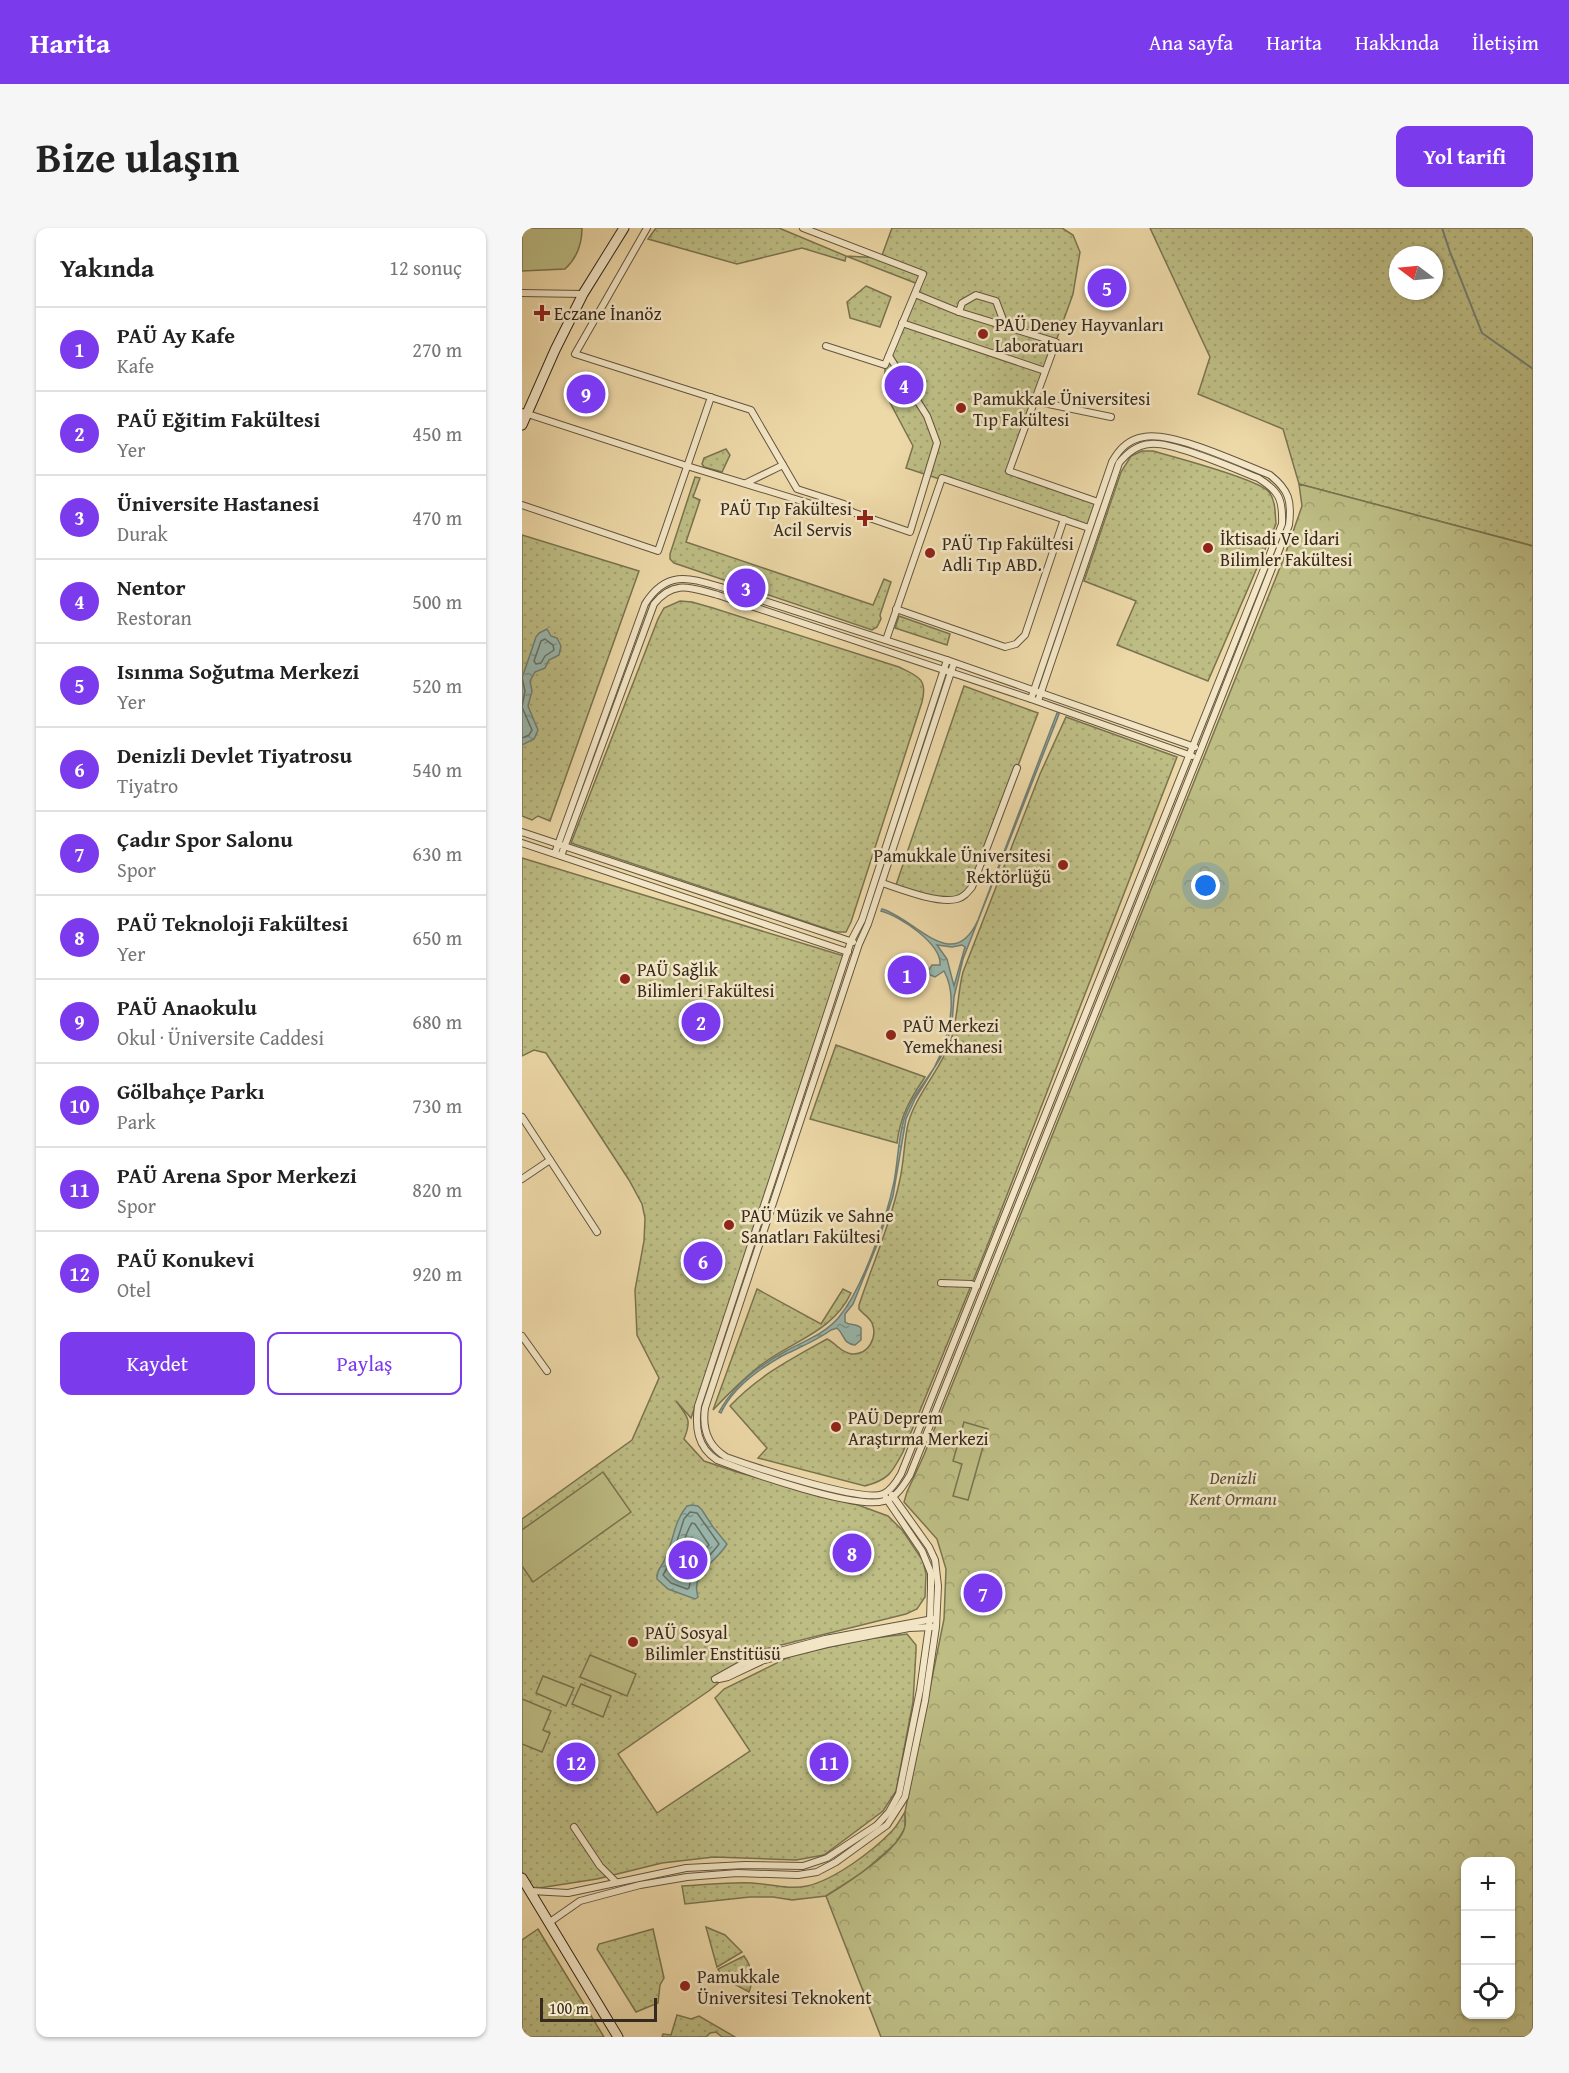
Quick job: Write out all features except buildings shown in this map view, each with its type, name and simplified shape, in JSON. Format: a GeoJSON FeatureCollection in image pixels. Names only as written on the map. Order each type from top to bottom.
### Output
{"type":"FeatureCollection","features":[{"type":"Feature","properties":{"kind":"main road"},"geometry":{"type":"LineString","coordinates":[[522,425],[525,413],[583,294],[624,228]]}},
{"type":"Feature","properties":{"kind":"main road"},"geometry":{"type":"LineString","coordinates":[[522,1878],[618,2037]]}},
{"type":"Feature","properties":{"kind":"street"},"geometry":{"type":"LineString","coordinates":[[647,228],[575,354],[751,411],[797,489],[844,504],[852,512]]}},
{"type":"Feature","properties":{"kind":"street"},"geometry":{"type":"LineString","coordinates":[[803,228],[923,274],[885,365],[826,346]]}},
{"type":"Feature","properties":{"kind":"street"},"geometry":{"type":"LineString","coordinates":[[522,293],[583,294]]}},
{"type":"Feature","properties":{"kind":"street"},"geometry":{"type":"LineString","coordinates":[[915,294],[959,312],[1056,342],[1009,471],[1098,502]]}},
{"type":"Feature","properties":{"kind":"street"},"geometry":{"type":"LineString","coordinates":[[959,312],[962,303],[976,296],[996,302],[1005,326]]}},
{"type":"Feature","properties":{"kind":"street"},"geometry":{"type":"LineString","coordinates":[[902,323],[1045,371]]}},
{"type":"Feature","properties":{"kind":"street"},"geometry":{"type":"LineString","coordinates":[[525,413],[745,484],[841,513],[852,512],[910,532],[937,443],[927,416],[889,356]]}},
{"type":"Feature","properties":{"kind":"street"},"geometry":{"type":"LineString","coordinates":[[522,506],[658,552],[711,397]]}},
{"type":"Feature","properties":{"kind":"street"},"geometry":{"type":"LineString","coordinates":[[1034,401],[1111,417]]}},
{"type":"Feature","properties":{"kind":"street"},"geometry":{"type":"LineString","coordinates":[[950,662],[862,920],[847,952],[698,1406],[695,1422],[698,1436],[708,1455],[717,1460],[797,1486],[867,1503],[888,1496],[910,1475],[1198,758],[1289,525],[1291,509],[1281,484],[1270,475],[1176,440],[1151,436],[1128,443],[1116,454],[1098,502],[1034,700]]}},
{"type":"Feature","properties":{"kind":"street"},"geometry":{"type":"LineString","coordinates":[[888,1496],[902,1474],[1282,524],[1280,496],[1271,486],[1258,478],[1180,450],[1151,443],[1128,452],[1119,463],[1037,691]]}},
{"type":"Feature","properties":{"kind":"street"},"geometry":{"type":"LineString","coordinates":[[745,484],[783,465]]}},
{"type":"Feature","properties":{"kind":"street"},"geometry":{"type":"LineString","coordinates":[[886,640],[942,478],[1089,528]]}},
{"type":"Feature","properties":{"kind":"street"},"geometry":{"type":"LineString","coordinates":[[896,609],[1005,647],[1016,644],[1025,635],[1064,519]]}},
{"type":"Feature","properties":{"kind":"street"},"geometry":{"type":"LineString","coordinates":[[558,855],[645,604],[660,585],[669,581],[690,578],[886,640],[1201,749]]}},
{"type":"Feature","properties":{"kind":"street"},"geometry":{"type":"LineString","coordinates":[[561,845],[654,604],[662,594],[673,588],[687,587],[718,595],[947,670],[1198,758]]}},
{"type":"Feature","properties":{"kind":"street"},"geometry":{"type":"LineString","coordinates":[[888,1496],[866,1496],[726,1457],[716,1451],[710,1442],[704,1419],[705,1408],[859,944],[882,883],[947,670]]}},
{"type":"Feature","properties":{"kind":"street"},"geometry":{"type":"LineString","coordinates":[[882,883],[943,900],[954,900],[964,896],[972,887],[1017,768]]}},
{"type":"Feature","properties":{"kind":"street"},"geometry":{"type":"LineString","coordinates":[[522,832],[859,944]]}},
{"type":"Feature","properties":{"kind":"street"},"geometry":{"type":"LineString","coordinates":[[522,843],[856,955]]}},
{"type":"Feature","properties":{"kind":"street"},"geometry":{"type":"LineString","coordinates":[[522,1117],[597,1232]]}},
{"type":"Feature","properties":{"kind":"street"},"geometry":{"type":"LineString","coordinates":[[522,1179],[550,1160]]}},
{"type":"Feature","properties":{"kind":"street"},"geometry":{"type":"LineString","coordinates":[[753,1240],[761,1244]]}},
{"type":"Feature","properties":{"kind":"street"},"geometry":{"type":"LineString","coordinates":[[942,1283],[977,1286]]}},
{"type":"Feature","properties":{"kind":"street"},"geometry":{"type":"LineString","coordinates":[[522,1336],[547,1371]]}},
{"type":"Feature","properties":{"kind":"street"},"geometry":{"type":"LineString","coordinates":[[550,1922],[580,1901],[640,1885],[697,1876],[737,1873],[798,1875],[817,1872],[836,1863],[887,1825],[904,1797],[925,1701],[933,1623],[931,1573],[927,1561],[888,1496]]}},
{"type":"Feature","properties":{"kind":"street"},"geometry":{"type":"LineString","coordinates":[[933,1623],[827,1644],[764,1660],[728,1677],[715,1679],[742,1664],[765,1655],[825,1639],[933,1623]]}},
{"type":"Feature","properties":{"kind":"street"},"geometry":{"type":"LineString","coordinates":[[531,1891],[568,1893],[686,1868],[745,1865],[803,1866],[827,1858],[878,1825],[889,1812],[899,1794],[933,1623]]}},
{"type":"Feature","properties":{"kind":"street"},"geometry":{"type":"LineString","coordinates":[[574,1827],[600,1866],[616,1882]]}},
{"type":"Feature","properties":{"kind":"green space"},"geometry":{"type":"Polygon","coordinates":[[[522,228],[582,228],[578,251],[565,269],[522,271],[522,228]]]}},
{"type":"Feature","properties":{"kind":"green space"},"geometry":{"type":"Polygon","coordinates":[[[656,228],[779,228],[846,256],[845,261],[802,248],[737,264],[648,239],[656,228]]]}},
{"type":"Feature","properties":{"kind":"green space"},"geometry":{"type":"Polygon","coordinates":[[[892,228],[1062,228],[1073,235],[1080,252],[1073,294],[1009,471],[1098,502],[1089,528],[906,468],[913,446],[885,393],[885,365],[918,284],[846,256],[881,258],[892,228]]]}},
{"type":"Feature","properties":{"kind":"green space"},"geometry":{"type":"Polygon","coordinates":[[[1150,228],[1533,228],[1533,546],[1299,484],[1283,429],[1198,394],[1210,357],[1150,228]]]}},
{"type":"Feature","properties":{"kind":"green space"},"geometry":{"type":"Polygon","coordinates":[[[866,286],[891,297],[880,327],[850,318],[847,302],[866,286]]]}},
{"type":"Feature","properties":{"kind":"green space"},"geometry":{"type":"Polygon","coordinates":[[[726,449],[730,455],[722,472],[704,467],[702,464],[704,458],[726,449]]]}},
{"type":"Feature","properties":{"kind":"green space"},"geometry":{"type":"Polygon","coordinates":[[[1142,451],[1153,451],[1250,481],[1269,492],[1273,499],[1276,524],[1208,681],[1117,645],[1136,601],[1084,581],[1121,472],[1131,456],[1142,451]]]}},
{"type":"Feature","properties":{"kind":"green space"},"geometry":{"type":"Polygon","coordinates":[[[695,477],[700,478],[693,497],[700,500],[686,542],[873,605],[884,579],[891,582],[877,627],[872,630],[674,563],[670,559],[670,554],[695,477]]]}},
{"type":"Feature","properties":{"kind":"green space","name":"Denizli Kent Ormanı"},"geometry":{"type":"Polygon","coordinates":[[[1299,484],[1533,546],[1533,2037],[881,2037],[826,1896],[859,1875],[884,1855],[894,1845],[905,1826],[905,1812],[944,1619],[946,1569],[937,1539],[904,1502],[1285,555],[1302,506],[1299,484]]]}},
{"type":"Feature","properties":{"kind":"green space"},"geometry":{"type":"Polygon","coordinates":[[[522,535],[639,571],[550,821],[538,816],[532,820],[522,816],[522,535]]]}},
{"type":"Feature","properties":{"kind":"green space"},"geometry":{"type":"Polygon","coordinates":[[[680,601],[713,608],[899,667],[920,679],[924,688],[922,702],[846,932],[836,932],[571,843],[658,619],[664,608],[680,601]]]}},
{"type":"Feature","properties":{"kind":"green space"},"geometry":{"type":"Polygon","coordinates":[[[899,616],[950,634],[947,645],[895,628],[899,616]]]}},
{"type":"Feature","properties":{"kind":"green space"},"geometry":{"type":"Polygon","coordinates":[[[964,686],[1038,713],[972,887],[955,898],[945,899],[896,885],[964,686]]]}},
{"type":"Feature","properties":{"kind":"green space"},"geometry":{"type":"Polygon","coordinates":[[[1066,717],[1177,757],[986,1249],[903,1452],[888,1475],[865,1486],[758,1458],[767,1448],[730,1406],[764,1377],[827,1339],[845,1352],[852,1354],[863,1352],[873,1340],[872,1323],[859,1309],[859,1305],[896,1195],[908,1124],[916,1103],[950,1043],[955,1026],[963,972],[1040,774],[1066,717]]]}},
{"type":"Feature","properties":{"kind":"green space"},"geometry":{"type":"Polygon","coordinates":[[[522,858],[844,956],[753,1240],[691,1418],[676,1401],[688,1419],[684,1439],[704,1461],[858,1505],[888,1516],[903,1531],[923,1561],[926,1574],[925,1597],[917,1609],[906,1614],[757,1651],[710,1690],[618,1754],[657,1813],[750,1751],[715,1698],[724,1689],[793,1655],[866,1639],[907,1634],[916,1645],[913,1702],[896,1791],[883,1811],[824,1855],[796,1860],[714,1857],[662,1863],[597,1879],[533,1889],[522,1872],[522,1519],[632,1440],[659,1378],[637,1335],[635,1290],[644,1241],[645,1218],[642,1204],[629,1180],[546,1053],[534,1050],[522,1056],[522,858]]]}},
{"type":"Feature","properties":{"kind":"green space"},"geometry":{"type":"Polygon","coordinates":[[[836,1045],[925,1077],[907,1108],[897,1143],[810,1119],[836,1045]]]}},
{"type":"Feature","properties":{"kind":"green space"},"geometry":{"type":"Polygon","coordinates":[[[757,1289],[821,1324],[843,1289],[851,1293],[835,1316],[813,1333],[765,1362],[713,1410],[757,1289]]]}},
{"type":"Feature","properties":{"kind":"green space"},"geometry":{"type":"Polygon","coordinates":[[[964,1422],[988,1429],[968,1500],[953,1496],[962,1464],[953,1461],[964,1422]]]}},
{"type":"Feature","properties":{"kind":"green space"},"geometry":{"type":"Polygon","coordinates":[[[603,1472],[631,1512],[533,1582],[522,1566],[522,1530],[603,1472]]]}},
{"type":"Feature","properties":{"kind":"green space"},"geometry":{"type":"Polygon","coordinates":[[[590,1655],[636,1674],[627,1696],[580,1677],[590,1655]]]}},
{"type":"Feature","properties":{"kind":"green space"},"geometry":{"type":"Polygon","coordinates":[[[543,1676],[574,1688],[566,1706],[536,1693],[543,1676]]]}},
{"type":"Feature","properties":{"kind":"green space"},"geometry":{"type":"Polygon","coordinates":[[[581,1684],[611,1696],[603,1717],[572,1704],[581,1684]]]}},
{"type":"Feature","properties":{"kind":"green space"},"geometry":{"type":"Polygon","coordinates":[[[522,1699],[551,1711],[543,1730],[550,1733],[542,1752],[522,1744],[522,1699]]]}},
{"type":"Feature","properties":{"kind":"green space"},"geometry":{"type":"Polygon","coordinates":[[[905,1812],[905,1828],[896,1843],[862,1873],[826,1896],[792,1900],[750,1897],[685,1904],[682,1886],[743,1883],[793,1887],[818,1883],[852,1864],[874,1847],[894,1829],[905,1812]]]}},
{"type":"Feature","properties":{"kind":"green space"},"geometry":{"type":"Polygon","coordinates":[[[706,1927],[725,1935],[742,1952],[717,1967],[706,1927]]]}},
{"type":"Feature","properties":{"kind":"green space"},"geometry":{"type":"Polygon","coordinates":[[[538,1929],[604,2037],[522,2037],[522,1940],[538,1929]]]}},
{"type":"Feature","properties":{"kind":"green space"},"geometry":{"type":"Polygon","coordinates":[[[653,1929],[664,1978],[660,1985],[658,2003],[636,2012],[597,1949],[599,1944],[653,1929]]]}},
{"type":"Feature","properties":{"kind":"green space"},"geometry":{"type":"Polygon","coordinates":[[[744,1956],[751,1973],[749,1992],[723,1978],[718,1969],[744,1956]]]}},
{"type":"Feature","properties":{"kind":"green space"},"geometry":{"type":"Polygon","coordinates":[[[677,2015],[691,2019],[699,2016],[735,2037],[722,2037],[716,2032],[706,2037],[662,2037],[663,2034],[671,2035],[677,2015]]]}},
{"type":"Feature","properties":{"kind":"water"},"geometry":{"type":"Polygon","coordinates":[[[547,629],[551,636],[557,638],[561,646],[559,655],[549,660],[545,668],[535,672],[530,681],[532,691],[528,706],[538,730],[534,739],[522,745],[522,678],[536,637],[547,629]]]}},
{"type":"Feature","properties":{"kind":"water"},"geometry":{"type":"Polygon","coordinates":[[[1057,713],[1059,714],[963,959],[954,997],[952,1023],[941,1057],[915,1099],[906,1119],[893,1196],[877,1245],[853,1304],[845,1314],[845,1322],[861,1328],[861,1340],[855,1345],[851,1344],[837,1328],[831,1330],[755,1373],[732,1396],[721,1413],[719,1412],[732,1393],[748,1377],[776,1357],[827,1328],[848,1304],[865,1272],[885,1215],[894,1182],[904,1119],[913,1099],[934,1068],[944,1046],[950,1020],[951,994],[944,971],[935,977],[928,971],[932,965],[940,965],[939,957],[934,948],[918,932],[899,919],[881,911],[882,909],[895,914],[933,939],[945,944],[957,943],[968,936],[978,920],[1057,713]],[[937,945],[947,959],[954,986],[965,947],[962,945],[952,947],[937,945]]]}},
{"type":"Feature","properties":{"kind":"water"},"geometry":{"type":"Polygon","coordinates":[[[692,1505],[702,1510],[727,1544],[701,1574],[696,1588],[698,1597],[695,1599],[668,1589],[657,1579],[658,1571],[667,1554],[682,1512],[687,1506],[692,1505]]]}},
{"type":"Feature","properties":{"kind":"waterway"},"geometry":{"type":"LineString","coordinates":[[1442,228],[1482,333],[1533,369]]}},
{"type":"Feature","properties":{"kind":"place","name":"Isınma Soğutma Merkezi"},"geometry":{"type":"Point","coordinates":[1107,288]}},
{"type":"Feature","properties":{"kind":"place","name":"Eczane İnanöz"},"geometry":{"type":"Point","coordinates":[542,313]}},
{"type":"Feature","properties":{"kind":"place","name":"PAÜ Deney Hayvanları Laboratuarı"},"geometry":{"type":"Point","coordinates":[983,334]}},
{"type":"Feature","properties":{"kind":"place","name":"Nentor"},"geometry":{"type":"Point","coordinates":[904,385]}},
{"type":"Feature","properties":{"kind":"place","name":"PAÜ Anaokulu"},"geometry":{"type":"Point","coordinates":[586,394]}},
{"type":"Feature","properties":{"kind":"place","name":"Pamukkale Üniversitesi Tıp Fakültesi"},"geometry":{"type":"Point","coordinates":[961,408]}},
{"type":"Feature","properties":{"kind":"place","name":"PAÜ Tıp Fakültesi Acil Servis"},"geometry":{"type":"Point","coordinates":[865,518]}},
{"type":"Feature","properties":{"kind":"place","name":"İktisadi Ve İdari Bilimler Fakültesi"},"geometry":{"type":"Point","coordinates":[1208,548]}},
{"type":"Feature","properties":{"kind":"place","name":"PAÜ Tıp Fakültesi Adli Tıp ABD."},"geometry":{"type":"Point","coordinates":[930,553]}},
{"type":"Feature","properties":{"kind":"place","name":"Üniversite Hastanesi"},"geometry":{"type":"Point","coordinates":[746,588]}},
{"type":"Feature","properties":{"kind":"place","name":"Pamukkale Üniversitesi Rektörlüğü"},"geometry":{"type":"Point","coordinates":[1063,865]}},
{"type":"Feature","properties":{"kind":"place","name":"PAÜ Ay Kafe"},"geometry":{"type":"Point","coordinates":[907,975]}},
{"type":"Feature","properties":{"kind":"place","name":"PAÜ Sağlık Bilimleri Fakültesi"},"geometry":{"type":"Point","coordinates":[625,979]}},
{"type":"Feature","properties":{"kind":"place","name":"PAÜ Eğitim Fakültesi"},"geometry":{"type":"Point","coordinates":[701,1022]}},
{"type":"Feature","properties":{"kind":"place","name":"PAÜ Merkezi Yemekhanesi"},"geometry":{"type":"Point","coordinates":[891,1035]}},
{"type":"Feature","properties":{"kind":"place","name":"PAÜ Müzik ve Sahne Sanatları Fakültesi"},"geometry":{"type":"Point","coordinates":[729,1225]}},
{"type":"Feature","properties":{"kind":"place","name":"Denizli Devlet Tiyatrosu"},"geometry":{"type":"Point","coordinates":[703,1261]}},
{"type":"Feature","properties":{"kind":"place","name":"PAÜ Deprem Araştırma Merkezi"},"geometry":{"type":"Point","coordinates":[836,1427]}},
{"type":"Feature","properties":{"kind":"place","name":"PAÜ Teknoloji Fakültesi"},"geometry":{"type":"Point","coordinates":[852,1553]}},
{"type":"Feature","properties":{"kind":"place","name":"Gölbahçe Parkı"},"geometry":{"type":"Point","coordinates":[688,1560]}},
{"type":"Feature","properties":{"kind":"place","name":"Çadır Spor Salonu"},"geometry":{"type":"Point","coordinates":[983,1593]}},
{"type":"Feature","properties":{"kind":"place","name":"PAÜ Sosyal Bilimler Enstitüsü"},"geometry":{"type":"Point","coordinates":[633,1642]}},
{"type":"Feature","properties":{"kind":"place","name":"PAÜ Konukevi"},"geometry":{"type":"Point","coordinates":[576,1762]}},
{"type":"Feature","properties":{"kind":"place","name":"PAÜ Arena Spor Merkezi"},"geometry":{"type":"Point","coordinates":[829,1762]}},
{"type":"Feature","properties":{"kind":"place","name":"Pamukkale Üniversitesi Teknokent"},"geometry":{"type":"Point","coordinates":[685,1986]}}]}
